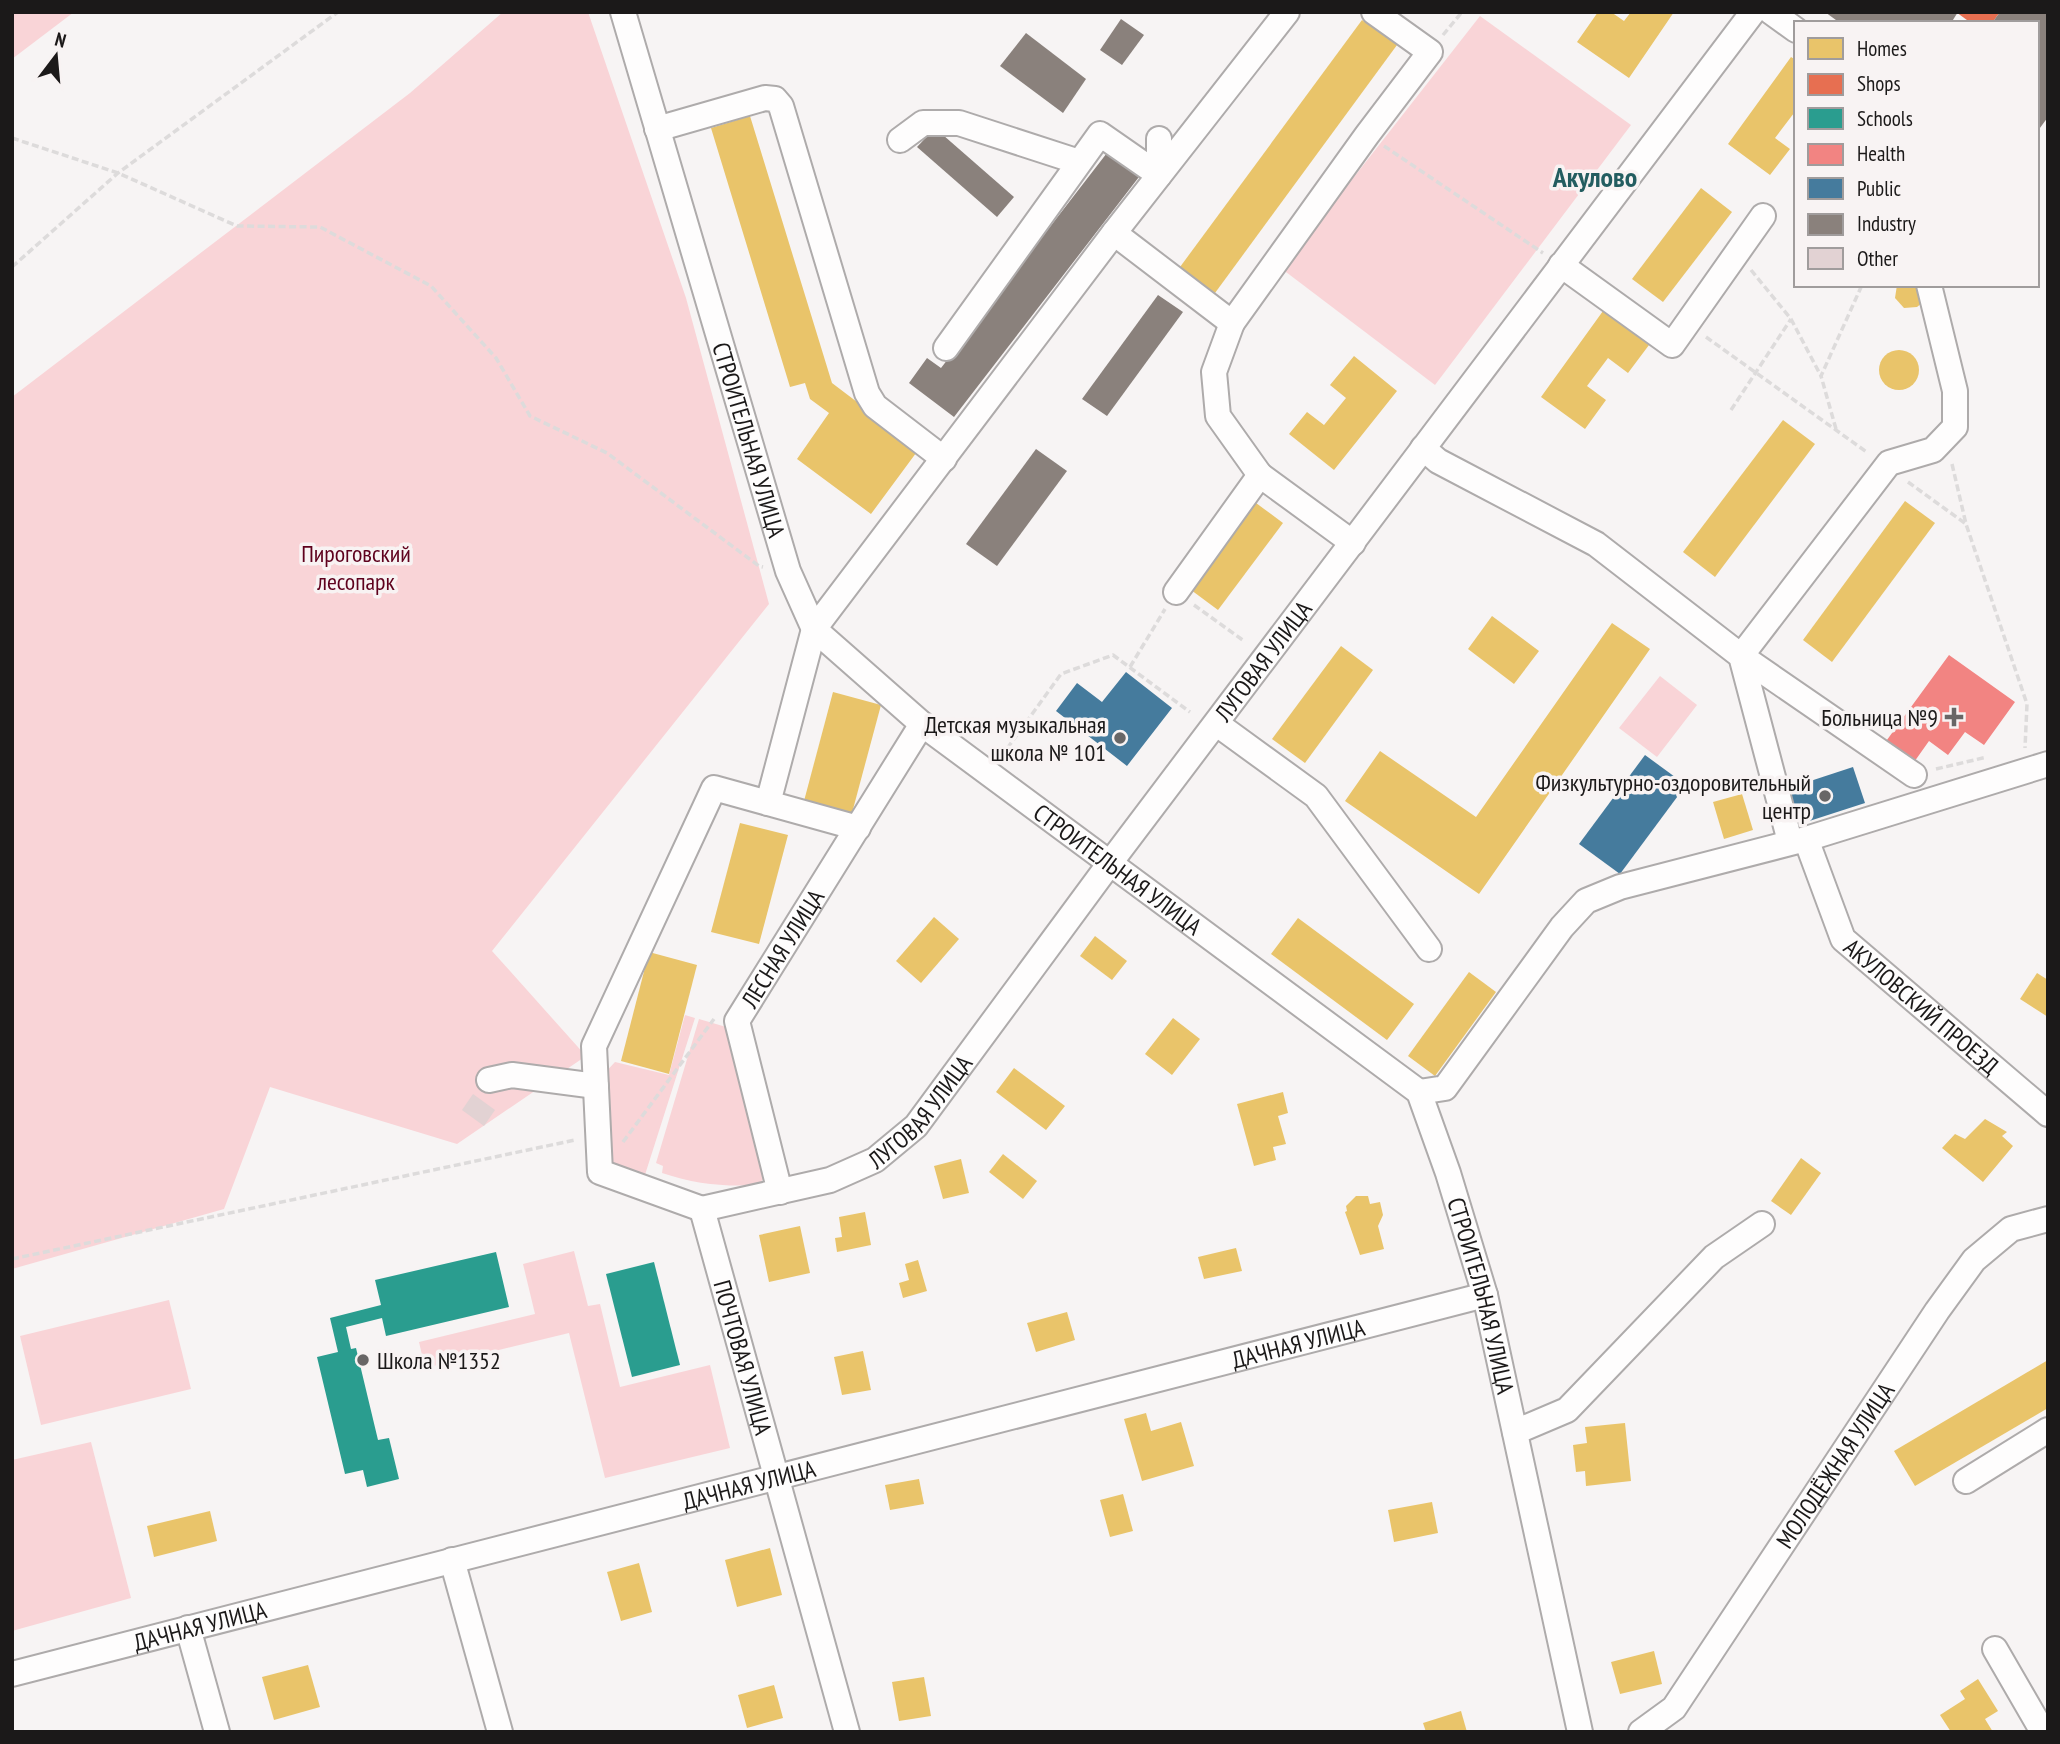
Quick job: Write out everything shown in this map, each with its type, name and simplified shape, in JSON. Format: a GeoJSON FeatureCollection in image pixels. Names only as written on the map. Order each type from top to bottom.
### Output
{"type":"FeatureCollection","features":[{"type":"Feature","properties":{"kind":"street","name":"СТРОИТЕЛЬНАЯ УЛИЦА"},"geometry":{"type":"LineString","coordinates":[[623,12],[788,571],[814,629],[922,724],[1419,1093],[1448,1173],[1485,1295],[1580,1732]]}},
{"type":"Feature","properties":{"kind":"street"},"geometry":{"type":"LineString","coordinates":[[768,803],[814,629],[1114,233],[1287,12]]}},
{"type":"Feature","properties":{"kind":"street"},"geometry":{"type":"LineString","coordinates":[[1353,543],[1260,475],[1218,416],[1214,372],[1232,323],[1430,52],[1374,12]]}},
{"type":"Feature","properties":{"kind":"street","name":"ЛУГОВАЯ УЛИЦА"},"geometry":{"type":"LineString","coordinates":[[702,1209],[830,1180],[875,1160],[916,1126],[1110,863],[1753,12]]}},
{"type":"Feature","properties":{"kind":"street"},"geometry":{"type":"LineString","coordinates":[[1771,12],[1794,29]]}},
{"type":"Feature","properties":{"kind":"street"},"geometry":{"type":"LineString","coordinates":[[657,129],[765,98],[775,99],[781,106],[867,393],[875,406],[944,459]]}},
{"type":"Feature","properties":{"kind":"street"},"geometry":{"type":"LineString","coordinates":[[900,140],[923,123],[958,123],[1079,162]]}},
{"type":"Feature","properties":{"kind":"street"},"geometry":{"type":"LineString","coordinates":[[946,348],[1100,134],[1159,175]]}},
{"type":"Feature","properties":{"kind":"street"},"geometry":{"type":"LineString","coordinates":[[1159,139],[1159,175]]}},
{"type":"Feature","properties":{"kind":"street"},"geometry":{"type":"LineString","coordinates":[[1561,265],[1672,345],[1763,216]]}},
{"type":"Feature","properties":{"kind":"street"},"geometry":{"type":"LineString","coordinates":[[1114,233],[1232,323]]}},
{"type":"Feature","properties":{"kind":"street"},"geometry":{"type":"LineString","coordinates":[[1741,656],[1889,463],[1933,450],[1955,427],[1955,391],[1930,287]]}},
{"type":"Feature","properties":{"kind":"street"},"geometry":{"type":"LineString","coordinates":[[1423,447],[1438,461],[1596,544],[1741,656],[1914,775]]}},
{"type":"Feature","properties":{"kind":"street"},"geometry":{"type":"LineString","coordinates":[[1176,592],[1260,475]]}},
{"type":"Feature","properties":{"kind":"street","name":"АКУЛОВСКИЙ ПРОЕЗД"},"geometry":{"type":"LineString","coordinates":[[1741,656],[1797,837],[1843,939],[2048,1114]]}},
{"type":"Feature","properties":{"kind":"street","name":"ЛЕСНАЯ УЛИЦА"},"geometry":{"type":"LineString","coordinates":[[780,1192],[737,1021],[922,724]]}},
{"type":"Feature","properties":{"kind":"street"},"geometry":{"type":"LineString","coordinates":[[1217,724],[1316,796],[1429,949]]}},
{"type":"Feature","properties":{"kind":"street"},"geometry":{"type":"LineString","coordinates":[[1419,1093],[1445,1088],[1562,927],[1586,901],[1620,887],[2048,764]]}},
{"type":"Feature","properties":{"kind":"street"},"geometry":{"type":"LineString","coordinates":[[702,1209],[600,1172],[594,1046],[714,789],[858,828]]}},
{"type":"Feature","properties":{"kind":"street"},"geometry":{"type":"LineString","coordinates":[[489,1080],[512,1075],[596,1087]]}},
{"type":"Feature","properties":{"kind":"street","name":"ПОЧТОВАЯ УЛИЦА"},"geometry":{"type":"LineString","coordinates":[[702,1209],[847,1732]]}},
{"type":"Feature","properties":{"kind":"street","name":"МОЛОДЁЖНАЯ УЛИЦА"},"geometry":{"type":"LineString","coordinates":[[1641,1732],[1674,1708],[1937,1311],[1974,1260],[2011,1229],[2048,1219]]}},
{"type":"Feature","properties":{"kind":"street"},"geometry":{"type":"LineString","coordinates":[[1515,1432],[1567,1410],[1714,1257],[1762,1224]]}},
{"type":"Feature","properties":{"kind":"street","name":"ДАЧНАЯ УЛИЦА"},"geometry":{"type":"LineString","coordinates":[[12,1674],[1485,1295]]}},
{"type":"Feature","properties":{"kind":"street"},"geometry":{"type":"LineString","coordinates":[[1966,1481],[2048,1430]]}},
{"type":"Feature","properties":{"kind":"street"},"geometry":{"type":"LineString","coordinates":[[452,1560],[500,1732]]}},
{"type":"Feature","properties":{"kind":"street"},"geometry":{"type":"LineString","coordinates":[[188,1628],[218,1732]]}},
{"type":"Feature","properties":{"kind":"street"},"geometry":{"type":"LineString","coordinates":[[1994,1649],[2043,1732]]}},
{"type":"Feature","properties":{"kind":"path"},"geometry":{"type":"LineString","coordinates":[[12,267],[118,173],[338,12]]}},
{"type":"Feature","properties":{"kind":"path"},"geometry":{"type":"LineString","coordinates":[[1430,52],[1462,12]]}},
{"type":"Feature","properties":{"kind":"path"},"geometry":{"type":"LineString","coordinates":[[1367,135],[1561,265]]}},
{"type":"Feature","properties":{"kind":"path"},"geometry":{"type":"LineString","coordinates":[[12,138],[118,173],[237,226],[320,227],[431,286],[496,358],[530,416],[607,453],[759,566],[788,571]]}},
{"type":"Feature","properties":{"kind":"path"},"geometry":{"type":"LineString","coordinates":[[1687,324],[1837,431],[1821,376],[1791,319],[1737,253]]}},
{"type":"Feature","properties":{"kind":"path"},"geometry":{"type":"LineString","coordinates":[[1821,376],[1861,287]]}},
{"type":"Feature","properties":{"kind":"path"},"geometry":{"type":"LineString","coordinates":[[1731,411],[1791,319]]}},
{"type":"Feature","properties":{"kind":"path"},"geometry":{"type":"LineString","coordinates":[[1946,437],[1966,524],[2027,704],[2025,748]]}},
{"type":"Feature","properties":{"kind":"path"},"geometry":{"type":"LineString","coordinates":[[1130,667],[1176,592],[1244,641]]}},
{"type":"Feature","properties":{"kind":"path"},"geometry":{"type":"LineString","coordinates":[[990,774],[1061,674],[1113,655],[1190,712]]}},
{"type":"Feature","properties":{"kind":"path"},"geometry":{"type":"LineString","coordinates":[[600,1172],[717,1016],[737,1021]]}},
{"type":"Feature","properties":{"kind":"path"},"geometry":{"type":"LineString","coordinates":[[12,1259],[598,1135]]}},
{"type":"Feature","properties":{"kind":"green space"},"geometry":{"type":"Polygon","coordinates":[[[12,12],[74,12],[12,59],[12,12]]]}},
{"type":"Feature","properties":{"kind":"green space","name":"Пироговский лесопарк"},"geometry":{"type":"Polygon","coordinates":[[[503,12],[588,12],[686,298],[769,604],[492,951],[586,1056],[457,1144],[270,1087],[224,1209],[12,1269],[12,397],[410,93],[503,12]]]}},
{"type":"Feature","properties":{"kind":"green space"},"geometry":{"type":"Polygon","coordinates":[[[1480,16],[1631,125],[1435,385],[1282,269],[1480,16]]]}},
{"type":"Feature","properties":{"kind":"green space"},"geometry":{"type":"Polygon","coordinates":[[[1660,676],[1697,705],[1657,757],[1619,728],[1660,676]]]}},
{"type":"Feature","properties":{"kind":"green space"},"geometry":{"type":"Polygon","coordinates":[[[685,1015],[695,1018],[643,1181],[604,1168],[602,1076],[615,1062],[669,1075],[685,1015]]]}},
{"type":"Feature","properties":{"kind":"green space"},"geometry":{"type":"Polygon","coordinates":[[[699,1019],[733,1029],[765,1177],[758,1185],[733,1186],[686,1180],[662,1173],[663,1166],[656,1163],[699,1019]]]}},
{"type":"Feature","properties":{"kind":"green space"},"geometry":{"type":"Polygon","coordinates":[[[574,1251],[588,1306],[600,1304],[620,1387],[710,1365],[730,1448],[605,1478],[569,1333],[425,1368],[419,1342],[535,1314],[523,1264],[574,1251]]]}},
{"type":"Feature","properties":{"kind":"green space"},"geometry":{"type":"Polygon","coordinates":[[[169,1300],[191,1389],[41,1425],[20,1336],[169,1300]]]}},
{"type":"Feature","properties":{"kind":"green space"},"geometry":{"type":"Polygon","coordinates":[[[91,1442],[131,1598],[12,1631],[12,1460],[91,1442]]]}},
{"type":"Feature","properties":{"kind":"building: Homes"},"geometry":{"type":"Polygon","coordinates":[[[1598,12],[1611,12],[1624,21],[1631,12],[1674,12],[1629,78],[1577,42],[1598,12]]]}},
{"type":"Feature","properties":{"kind":"building: Homes"},"geometry":{"type":"Polygon","coordinates":[[[1362,20],[1397,45],[1215,293],[1180,267],[1362,20]]]}},
{"type":"Feature","properties":{"kind":"building: Homes"},"geometry":{"type":"Polygon","coordinates":[[[1791,57],[1794,59],[1794,113],[1775,138],[1790,149],[1770,175],[1728,144],[1791,57]]]}},
{"type":"Feature","properties":{"kind":"building: Homes"},"geometry":{"type":"Polygon","coordinates":[[[750,116],[832,383],[919,449],[871,514],[797,459],[829,413],[810,399],[805,383],[790,387],[711,128],[750,116]]]}},
{"type":"Feature","properties":{"kind":"building: Homes"},"geometry":{"type":"Polygon","coordinates":[[[1701,188],[1732,212],[1663,302],[1632,279],[1701,188]]]}},
{"type":"Feature","properties":{"kind":"building: Homes"},"geometry":{"type":"Polygon","coordinates":[[[1897,287],[1922,287],[1922,303],[1917,307],[1904,308],[1895,298],[1897,287]]]}},
{"type":"Feature","properties":{"kind":"building: Homes"},"geometry":{"type":"Polygon","coordinates":[[[1603,311],[1649,345],[1628,373],[1608,358],[1587,386],[1606,400],[1585,429],[1541,397],[1603,311]]]}},
{"type":"Feature","properties":{"kind":"building: Homes"},"geometry":{"type":"Polygon","coordinates":[[[1899,350],[1913,356],[1919,370],[1913,384],[1899,390],[1885,384],[1879,370],[1885,356],[1899,350]]]}},
{"type":"Feature","properties":{"kind":"building: Homes"},"geometry":{"type":"Polygon","coordinates":[[[1354,356],[1397,391],[1334,470],[1289,434],[1307,412],[1324,425],[1346,398],[1330,385],[1354,356]]]}},
{"type":"Feature","properties":{"kind":"building: Homes"},"geometry":{"type":"Polygon","coordinates":[[[1783,420],[1815,444],[1715,577],[1683,552],[1783,420]]]}},
{"type":"Feature","properties":{"kind":"building: Homes"},"geometry":{"type":"Polygon","coordinates":[[[1252,500],[1283,523],[1218,610],[1187,587],[1252,500]]]}},
{"type":"Feature","properties":{"kind":"building: Homes"},"geometry":{"type":"Polygon","coordinates":[[[1905,501],[1935,523],[1832,662],[1803,640],[1905,501]]]}},
{"type":"Feature","properties":{"kind":"building: Homes"},"geometry":{"type":"Polygon","coordinates":[[[1492,616],[1539,651],[1514,684],[1468,649],[1492,616]]]}},
{"type":"Feature","properties":{"kind":"building: Homes"},"geometry":{"type":"Polygon","coordinates":[[[1612,623],[1650,649],[1479,894],[1345,801],[1380,751],[1476,817],[1612,623]]]}},
{"type":"Feature","properties":{"kind":"building: Homes"},"geometry":{"type":"Polygon","coordinates":[[[1341,646],[1373,670],[1305,763],[1272,739],[1341,646]]]}},
{"type":"Feature","properties":{"kind":"building: Homes"},"geometry":{"type":"Polygon","coordinates":[[[833,692],[881,705],[852,813],[804,801],[833,692]]]}},
{"type":"Feature","properties":{"kind":"building: Homes"},"geometry":{"type":"Polygon","coordinates":[[[1742,794],[1753,830],[1724,839],[1713,802],[1742,794]]]}},
{"type":"Feature","properties":{"kind":"building: Homes"},"geometry":{"type":"Polygon","coordinates":[[[740,823],[788,835],[759,944],[711,932],[740,823]]]}},
{"type":"Feature","properties":{"kind":"building: Homes"},"geometry":{"type":"Polygon","coordinates":[[[934,917],[959,939],[921,983],[896,961],[934,917]]]}},
{"type":"Feature","properties":{"kind":"building: Homes"},"geometry":{"type":"Polygon","coordinates":[[[1298,918],[1414,1004],[1387,1040],[1271,954],[1298,918]]]}},
{"type":"Feature","properties":{"kind":"building: Homes"},"geometry":{"type":"Polygon","coordinates":[[[1095,936],[1127,961],[1112,980],[1080,956],[1095,936]]]}},
{"type":"Feature","properties":{"kind":"building: Homes"},"geometry":{"type":"Polygon","coordinates":[[[649,952],[697,965],[669,1074],[621,1061],[649,952]]]}},
{"type":"Feature","properties":{"kind":"building: Homes"},"geometry":{"type":"Polygon","coordinates":[[[1469,972],[1496,992],[1435,1076],[1408,1056],[1469,972]]]}},
{"type":"Feature","properties":{"kind":"building: Homes"},"geometry":{"type":"Polygon","coordinates":[[[2037,973],[2048,980],[2048,1017],[2020,999],[2037,973]]]}},
{"type":"Feature","properties":{"kind":"building: Homes"},"geometry":{"type":"Polygon","coordinates":[[[1173,1018],[1200,1039],[1172,1075],[1145,1054],[1173,1018]]]}},
{"type":"Feature","properties":{"kind":"building: Homes"},"geometry":{"type":"Polygon","coordinates":[[[1014,1068],[1065,1106],[1046,1130],[996,1092],[1014,1068]]]}},
{"type":"Feature","properties":{"kind":"building: Homes"},"geometry":{"type":"Polygon","coordinates":[[[1283,1092],[1288,1113],[1278,1116],[1286,1144],[1273,1147],[1276,1160],[1254,1166],[1237,1104],[1283,1092]]]}},
{"type":"Feature","properties":{"kind":"building: Homes"},"geometry":{"type":"Polygon","coordinates":[[[1985,1119],[2007,1132],[2002,1136],[2013,1146],[1983,1182],[1942,1148],[1955,1134],[1965,1139],[1985,1119]]]}},
{"type":"Feature","properties":{"kind":"building: Homes"},"geometry":{"type":"Polygon","coordinates":[[[1003,1154],[1037,1181],[1023,1199],[989,1172],[1003,1154]]]}},
{"type":"Feature","properties":{"kind":"building: Homes"},"geometry":{"type":"Polygon","coordinates":[[[1801,1158],[1821,1173],[1791,1215],[1771,1201],[1801,1158]]]}},
{"type":"Feature","properties":{"kind":"building: Homes"},"geometry":{"type":"Polygon","coordinates":[[[961,1159],[969,1193],[943,1199],[934,1166],[961,1159]]]}},
{"type":"Feature","properties":{"kind":"building: Homes"},"geometry":{"type":"Polygon","coordinates":[[[1356,1196],[1368,1196],[1370,1204],[1380,1202],[1383,1215],[1378,1226],[1384,1249],[1360,1255],[1345,1212],[1346,1206],[1356,1196]]]}},
{"type":"Feature","properties":{"kind":"building: Homes"},"geometry":{"type":"Polygon","coordinates":[[[865,1212],[871,1245],[837,1252],[835,1238],[842,1237],[839,1217],[865,1212]]]}},
{"type":"Feature","properties":{"kind":"building: Homes"},"geometry":{"type":"Polygon","coordinates":[[[800,1226],[810,1273],[769,1282],[759,1235],[800,1226]]]}},
{"type":"Feature","properties":{"kind":"building: Homes"},"geometry":{"type":"Polygon","coordinates":[[[1236,1248],[1242,1271],[1204,1279],[1198,1257],[1236,1248]]]}},
{"type":"Feature","properties":{"kind":"building: Homes"},"geometry":{"type":"Polygon","coordinates":[[[918,1260],[927,1291],[903,1298],[899,1283],[909,1280],[905,1264],[918,1260]]]}},
{"type":"Feature","properties":{"kind":"building: Homes"},"geometry":{"type":"Polygon","coordinates":[[[1067,1312],[1075,1340],[1036,1352],[1027,1323],[1067,1312]]]}},
{"type":"Feature","properties":{"kind":"building: Homes"},"geometry":{"type":"Polygon","coordinates":[[[863,1351],[871,1390],[842,1395],[834,1357],[863,1351]]]}},
{"type":"Feature","properties":{"kind":"building: Homes"},"geometry":{"type":"Polygon","coordinates":[[[2048,1360],[2048,1408],[1915,1486],[1894,1451],[2048,1360]]]}},
{"type":"Feature","properties":{"kind":"building: Homes"},"geometry":{"type":"Polygon","coordinates":[[[1146,1413],[1151,1431],[1181,1422],[1194,1466],[1142,1481],[1124,1419],[1146,1413]]]}},
{"type":"Feature","properties":{"kind":"building: Homes"},"geometry":{"type":"Polygon","coordinates":[[[1625,1423],[1631,1481],[1586,1486],[1585,1471],[1576,1472],[1573,1445],[1587,1443],[1585,1427],[1625,1423]]]}},
{"type":"Feature","properties":{"kind":"building: Homes"},"geometry":{"type":"Polygon","coordinates":[[[919,1479],[924,1504],[890,1510],[885,1485],[919,1479]]]}},
{"type":"Feature","properties":{"kind":"building: Homes"},"geometry":{"type":"Polygon","coordinates":[[[1123,1494],[1133,1531],[1110,1537],[1100,1500],[1123,1494]]]}},
{"type":"Feature","properties":{"kind":"building: Homes"},"geometry":{"type":"Polygon","coordinates":[[[1432,1502],[1438,1533],[1394,1542],[1388,1510],[1432,1502]]]}},
{"type":"Feature","properties":{"kind":"building: Homes"},"geometry":{"type":"Polygon","coordinates":[[[210,1511],[217,1541],[154,1557],[147,1526],[210,1511]]]}},
{"type":"Feature","properties":{"kind":"building: Homes"},"geometry":{"type":"Polygon","coordinates":[[[770,1548],[782,1595],[737,1607],[725,1560],[770,1548]]]}},
{"type":"Feature","properties":{"kind":"building: Homes"},"geometry":{"type":"Polygon","coordinates":[[[639,1563],[652,1612],[621,1621],[607,1572],[639,1563]]]}},
{"type":"Feature","properties":{"kind":"building: Homes"},"geometry":{"type":"Polygon","coordinates":[[[1654,1651],[1662,1684],[1620,1694],[1611,1662],[1654,1651]]]}},
{"type":"Feature","properties":{"kind":"building: Homes"},"geometry":{"type":"Polygon","coordinates":[[[308,1665],[320,1707],[274,1720],[262,1677],[308,1665]]]}},
{"type":"Feature","properties":{"kind":"building: Homes"},"geometry":{"type":"Polygon","coordinates":[[[924,1677],[931,1716],[899,1721],[892,1682],[924,1677]]]}},
{"type":"Feature","properties":{"kind":"building: Homes"},"geometry":{"type":"Polygon","coordinates":[[[1978,1679],[1998,1711],[1985,1719],[1993,1732],[1951,1732],[1940,1715],[1965,1699],[1960,1691],[1978,1679]]]}},
{"type":"Feature","properties":{"kind":"building: Homes"},"geometry":{"type":"Polygon","coordinates":[[[774,1685],[783,1718],[747,1728],[738,1695],[774,1685]]]}},
{"type":"Feature","properties":{"kind":"building: Homes"},"geometry":{"type":"Polygon","coordinates":[[[1461,1711],[1467,1732],[1426,1732],[1423,1723],[1461,1711]]]}},
{"type":"Feature","properties":{"kind":"building: Shops"},"geometry":{"type":"Polygon","coordinates":[[[1956,12],[2000,12],[1993,21],[1968,21],[1956,12]]]}},
{"type":"Feature","properties":{"kind":"building: Schools"},"geometry":{"type":"Polygon","coordinates":[[[496,1252],[509,1307],[386,1336],[382,1318],[346,1327],[351,1349],[356,1348],[378,1440],[389,1438],[399,1479],[367,1487],[363,1470],[345,1474],[317,1357],[338,1352],[330,1318],[381,1305],[375,1280],[496,1252]]]}},
{"type":"Feature","properties":{"kind":"building: Schools"},"geometry":{"type":"Polygon","coordinates":[[[654,1262],[680,1365],[632,1377],[606,1274],[654,1262]]]}},
{"type":"Feature","properties":{"kind":"building: Health","name":"Больница №9"},"geometry":{"type":"Polygon","coordinates":[[[1949,655],[2015,702],[1984,745],[1965,732],[1948,755],[1929,741],[1912,765],[1884,744],[1949,655]]]}},
{"type":"Feature","properties":{"kind":"building: Public","name":"Детская музыкальная школа № 101"},"geometry":{"type":"Polygon","coordinates":[[[1126,672],[1172,708],[1127,766],[1056,711],[1077,683],[1102,702],[1126,672]]]}},
{"type":"Feature","properties":{"kind":"building: Public"},"geometry":{"type":"Polygon","coordinates":[[[1645,755],[1686,785],[1620,874],[1579,844],[1645,755]]]}},
{"type":"Feature","properties":{"kind":"building: Public","name":"Физкультурно-оздоровительный центр"},"geometry":{"type":"Polygon","coordinates":[[[1853,767],[1865,803],[1797,825],[1786,789],[1853,767]]]}},
{"type":"Feature","properties":{"kind":"building: Industry"},"geometry":{"type":"Polygon","coordinates":[[[1825,12],[1958,12],[1952,21],[1837,21],[1825,12]]]}},
{"type":"Feature","properties":{"kind":"building: Industry"},"geometry":{"type":"Polygon","coordinates":[[[2000,12],[2048,12],[2048,117],[2039,129],[2039,21],[1993,21],[2000,12]]]}},
{"type":"Feature","properties":{"kind":"building: Industry"},"geometry":{"type":"Polygon","coordinates":[[[1121,19],[1144,35],[1122,65],[1100,50],[1121,19]]]}},
{"type":"Feature","properties":{"kind":"building: Industry"},"geometry":{"type":"Polygon","coordinates":[[[1026,33],[1086,79],[1063,113],[1000,66],[1026,33]]]}},
{"type":"Feature","properties":{"kind":"building: Industry"},"geometry":{"type":"Polygon","coordinates":[[[935,128],[1014,197],[997,217],[917,147],[935,128]]]}},
{"type":"Feature","properties":{"kind":"building: Industry"},"geometry":{"type":"Polygon","coordinates":[[[1110,149],[1142,173],[954,417],[909,383],[927,358],[941,368],[1110,149]]]}},
{"type":"Feature","properties":{"kind":"building: Industry"},"geometry":{"type":"Polygon","coordinates":[[[1158,295],[1183,312],[1107,416],[1082,399],[1158,295]]]}},
{"type":"Feature","properties":{"kind":"building: Industry"},"geometry":{"type":"Polygon","coordinates":[[[1036,449],[1067,471],[997,566],[966,544],[1036,449]]]}},
{"type":"Feature","properties":{"kind":"building: Other"},"geometry":{"type":"Polygon","coordinates":[[[473,1094],[495,1110],[484,1126],[462,1110],[473,1094]]]}},
{"type":"Feature","properties":{"kind":"place","name":"Больница №9"},"geometry":{"type":"Point","coordinates":[1954,717]}},
{"type":"Feature","properties":{"kind":"place","name":"Детская музыкальная школа № 101"},"geometry":{"type":"Point","coordinates":[1120,738]}},
{"type":"Feature","properties":{"kind":"place","name":"Физкультурно-оздоровительный центр"},"geometry":{"type":"Point","coordinates":[1825,796]}},
{"type":"Feature","properties":{"kind":"place","name":"Школа №1352"},"geometry":{"type":"Point","coordinates":[363,1360]}},
{"type":"Feature","properties":{"kind":"district","name":"Акулово"},"geometry":{"type":"Point","coordinates":[1595,176]}}]}
